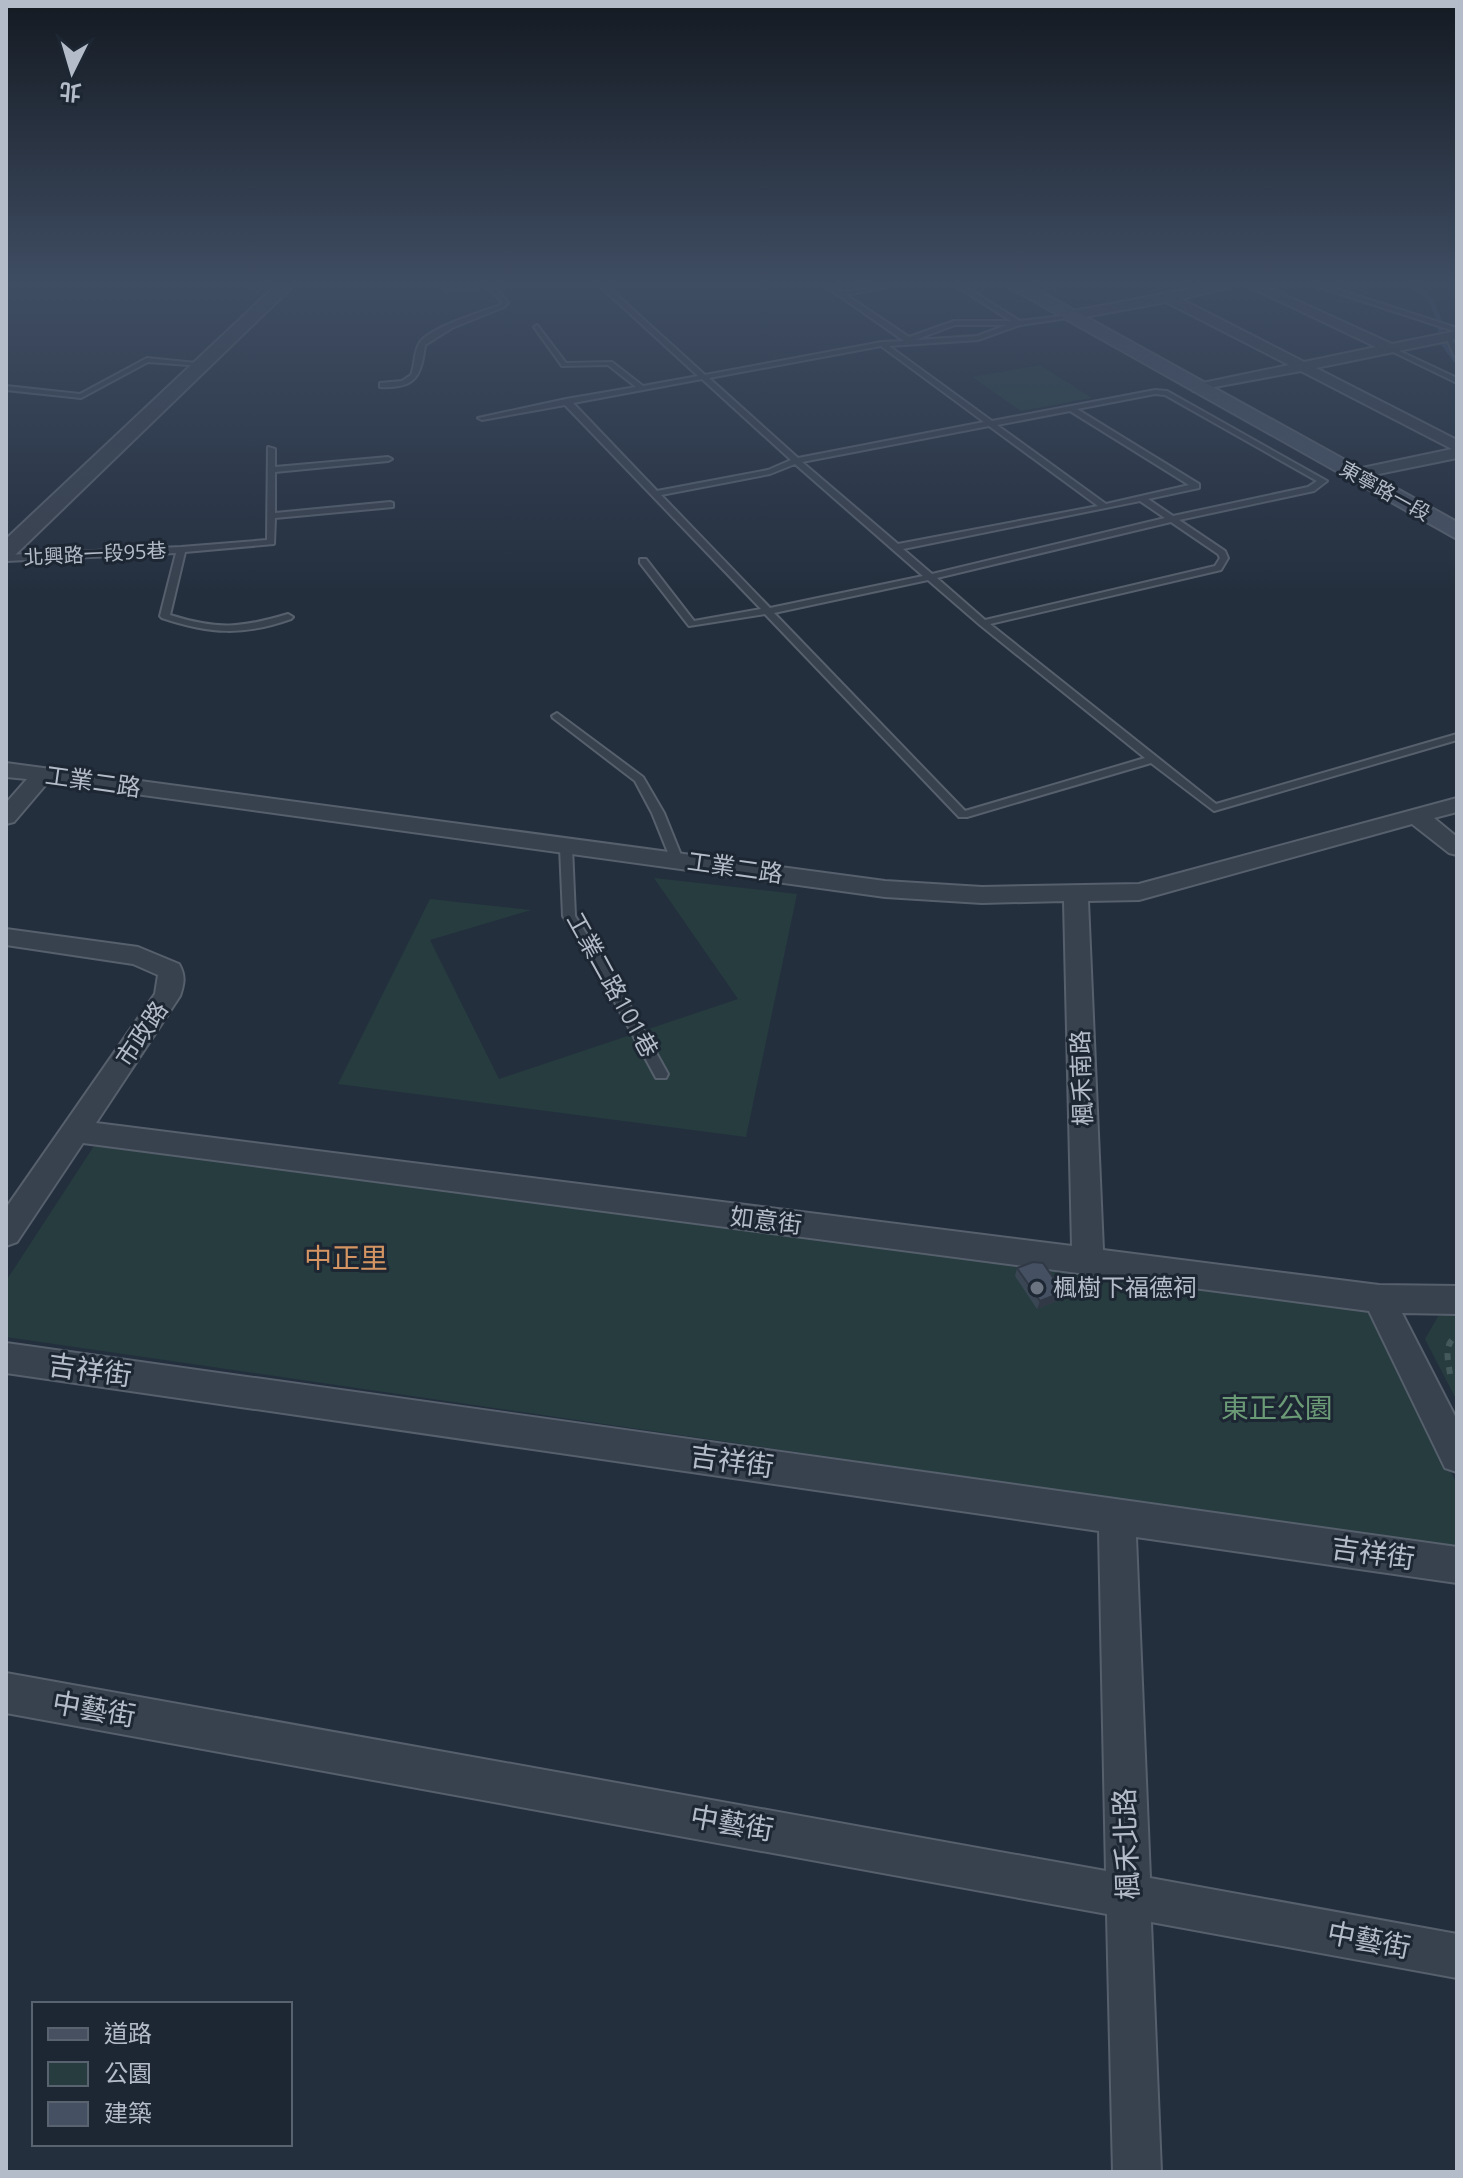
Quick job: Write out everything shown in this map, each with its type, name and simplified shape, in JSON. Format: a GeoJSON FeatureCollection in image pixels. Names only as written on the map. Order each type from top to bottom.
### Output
{"type":"FeatureCollection","features":[{"type":"Feature","properties":{"kind":"main road","name":"東寧路一段"},"geometry":{"type":"LineString","coordinates":[[1199,389],[1457,532]]}},
{"type":"Feature","properties":{"kind":"street"},"geometry":{"type":"LineString","coordinates":[[6,551],[176,389]]}},
{"type":"Feature","properties":{"kind":"street"},"geometry":{"type":"LineString","coordinates":[[1347,389],[1457,446]]}},
{"type":"Feature","properties":{"kind":"street"},"geometry":{"type":"LineString","coordinates":[[1354,474],[1457,453]]}},
{"type":"Feature","properties":{"kind":"street","name":"工業二路"},"geometry":{"type":"LineString","coordinates":[[6,770],[885,889],[982,895],[1139,892],[1457,805]]}},
{"type":"Feature","properties":{"kind":"street"},"geometry":{"type":"LineString","coordinates":[[6,817],[43,775]]}},
{"type":"Feature","properties":{"kind":"street"},"geometry":{"type":"LineString","coordinates":[[1416,816],[1457,848]]}},
{"type":"Feature","properties":{"kind":"street","name":"楓禾南路"},"geometry":{"type":"LineString","coordinates":[[1076,894],[1088,1263]]}},
{"type":"Feature","properties":{"kind":"street","name":"市政路"},"geometry":{"type":"LineString","coordinates":[[6,937],[138,956],[170,970],[172,982],[167,996],[6,1233]]}},
{"type":"Feature","properties":{"kind":"street","name":"如意街"},"geometry":{"type":"LineString","coordinates":[[76,1131],[1379,1299],[1457,1300]]}},
{"type":"Feature","properties":{"kind":"street"},"geometry":{"type":"LineString","coordinates":[[1379,1299],[1457,1456]]}},
{"type":"Feature","properties":{"kind":"street","name":"吉祥街"},"geometry":{"type":"LineString","coordinates":[[6,1358],[1457,1565]]}},
{"type":"Feature","properties":{"kind":"street","name":"楓禾北路"},"geometry":{"type":"LineString","coordinates":[[1117,1516],[1137,2172]]}},
{"type":"Feature","properties":{"kind":"street","name":"中藝街"},"geometry":{"type":"LineString","coordinates":[[6,1693],[1457,1956]]}},
{"type":"Feature","properties":{"kind":"lane"},"geometry":{"type":"LineString","coordinates":[[12,389],[81,396],[94,389]]}},
{"type":"Feature","properties":{"kind":"lane"},"geometry":{"type":"LineString","coordinates":[[482,418],[637,389]]}},
{"type":"Feature","properties":{"kind":"lane"},"geometry":{"type":"LineString","coordinates":[[718,389],[983,623],[1214,808],[1457,737]]}},
{"type":"Feature","properties":{"kind":"lane"},"geometry":{"type":"LineString","coordinates":[[943,389],[1105,507]]}},
{"type":"Feature","properties":{"kind":"lane"},"geometry":{"type":"LineString","coordinates":[[643,561],[692,624],[767,612],[1173,521],[1311,489],[1323,481],[1167,393],[1155,392],[796,461],[770,472],[654,494]]}},
{"type":"Feature","properties":{"kind":"lane"},"geometry":{"type":"LineString","coordinates":[[566,401],[963,815],[1154,759]]}},
{"type":"Feature","properties":{"kind":"lane"},"geometry":{"type":"LineString","coordinates":[[898,547],[1196,486],[1072,409]]}},
{"type":"Feature","properties":{"kind":"lane"},"geometry":{"type":"LineString","coordinates":[[181,550],[271,542],[271,449]]}},
{"type":"Feature","properties":{"kind":"lane"},"geometry":{"type":"LineString","coordinates":[[272,470],[388,459]]}},
{"type":"Feature","properties":{"kind":"lane"},"geometry":{"type":"LineString","coordinates":[[983,623],[1218,568],[1224,558],[1222,553],[1142,499]]}},
{"type":"Feature","properties":{"kind":"lane"},"geometry":{"type":"LineString","coordinates":[[272,516],[390,505]]}},
{"type":"Feature","properties":{"kind":"lane","name":"北興路一段95巷"},"geometry":{"type":"LineString","coordinates":[[6,558],[181,550],[165,616],[202,629],[262,627],[288,617]]}},
{"type":"Feature","properties":{"kind":"lane"},"geometry":{"type":"LineString","coordinates":[[557,716],[639,779],[658,813],[677,860]]}},
{"type":"Feature","properties":{"kind":"lane","name":"工業二路101巷"},"geometry":{"type":"LineString","coordinates":[[566,847],[569,916],[609,979],[661,1074]]}},
{"type":"Feature","properties":{"kind":"path"},"geometry":{"type":"LineString","coordinates":[[1457,1335],[1450,1340],[1447,1351],[1450,1374],[1457,1387]]}},
{"type":"Feature","properties":{"kind":"green space"},"geometry":{"type":"Polygon","coordinates":[[[989,389],[1077,389],[1092,398],[1021,411],[989,389]]]}},
{"type":"Feature","properties":{"kind":"green space"},"geometry":{"type":"Polygon","coordinates":[[[654,878],[797,894],[746,1137],[338,1084],[430,899],[531,910],[430,940],[499,1079],[738,999],[654,878]]]}},
{"type":"Feature","properties":{"kind":"green space","name":"東正公園"},"geometry":{"type":"Polygon","coordinates":[[[94,1146],[1365,1306],[1457,1484],[1457,1548],[6,1337],[6,1281],[94,1146]]]}},
{"type":"Feature","properties":{"kind":"green space"},"geometry":{"type":"Polygon","coordinates":[[[1440,1313],[1457,1313],[1457,1401],[1425,1339],[1440,1313]]]}},
{"type":"Feature","properties":{"kind":"building","name":"楓樹下福德祠"},"geometry":{"type":"Polygon","coordinates":[[[1033,1262],[1043,1263],[1063,1292],[1040,1301],[1017,1268],[1033,1262]]]}},
{"type":"Feature","properties":{"kind":"place","name":"楓樹下福德祠"},"geometry":{"type":"Point","coordinates":[1037,1288]}},
{"type":"Feature","properties":{"kind":"district","name":"中正里"},"geometry":{"type":"Point","coordinates":[346,1258]}}]}
